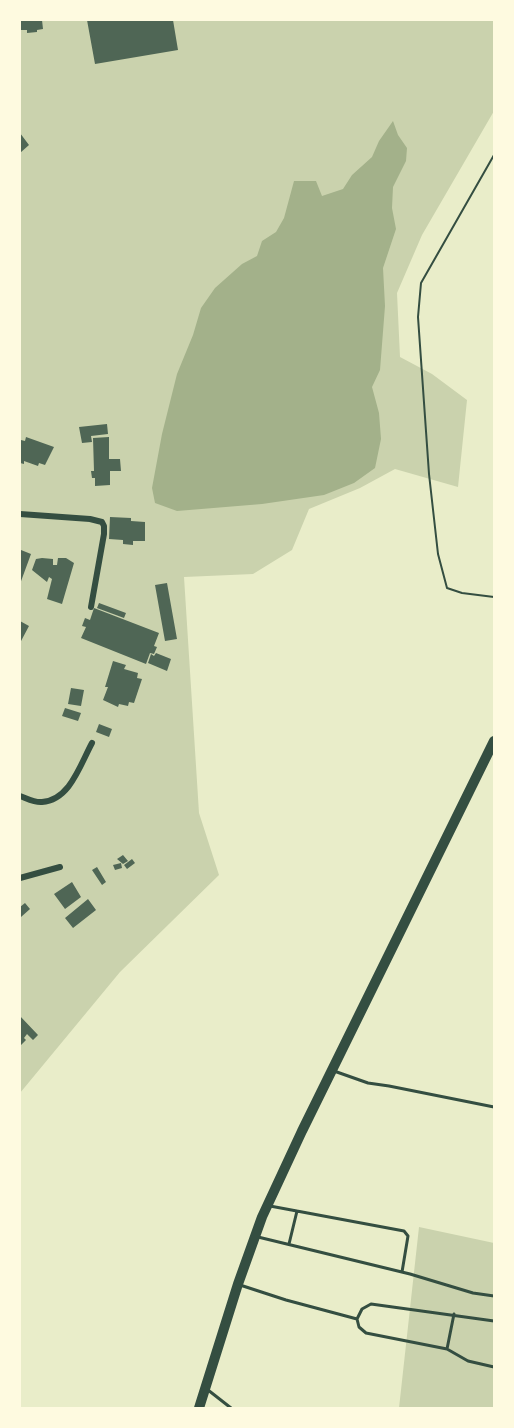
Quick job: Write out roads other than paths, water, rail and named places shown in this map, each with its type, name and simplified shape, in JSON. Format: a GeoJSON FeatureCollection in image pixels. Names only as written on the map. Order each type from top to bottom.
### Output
{"type":"FeatureCollection","features":[{"type":"Feature","properties":{"kind":"main road"},"geometry":{"type":"LineString","coordinates":[[199,1408],[238,1284],[268,1205],[332,1070],[495,741]]}},
{"type":"Feature","properties":{"kind":"street"},"geometry":{"type":"LineString","coordinates":[[20,514],[90,519],[102,522],[104,534],[91,607]]}},
{"type":"Feature","properties":{"kind":"street"},"geometry":{"type":"LineString","coordinates":[[20,796],[40,803],[58,798],[66,791],[92,743]]}},
{"type":"Feature","properties":{"kind":"street"},"geometry":{"type":"LineString","coordinates":[[20,878],[60,867]]}},
{"type":"Feature","properties":{"kind":"lane"},"geometry":{"type":"LineString","coordinates":[[332,1070],[368,1083],[495,1107]]}},
{"type":"Feature","properties":{"kind":"lane"},"geometry":{"type":"LineString","coordinates":[[268,1205],[404,1231],[408,1236],[402,1272]]}},
{"type":"Feature","properties":{"kind":"lane"},"geometry":{"type":"LineString","coordinates":[[289,1244],[297,1210]]}},
{"type":"Feature","properties":{"kind":"lane"},"geometry":{"type":"LineString","coordinates":[[256,1236],[402,1272],[473,1293],[495,1296]]}},
{"type":"Feature","properties":{"kind":"lane"},"geometry":{"type":"LineString","coordinates":[[238,1284],[286,1300],[357,1319]]}},
{"type":"Feature","properties":{"kind":"lane"},"geometry":{"type":"LineString","coordinates":[[495,1322],[454,1314],[371,1304],[362,1310],[357,1319],[359,1328],[366,1334],[447,1349],[468,1361],[495,1367]]}},
{"type":"Feature","properties":{"kind":"lane"},"geometry":{"type":"LineString","coordinates":[[447,1349],[454,1314]]}},
{"type":"Feature","properties":{"kind":"lane"},"geometry":{"type":"LineString","coordinates":[[205,1386],[231,1408]]}}]}
